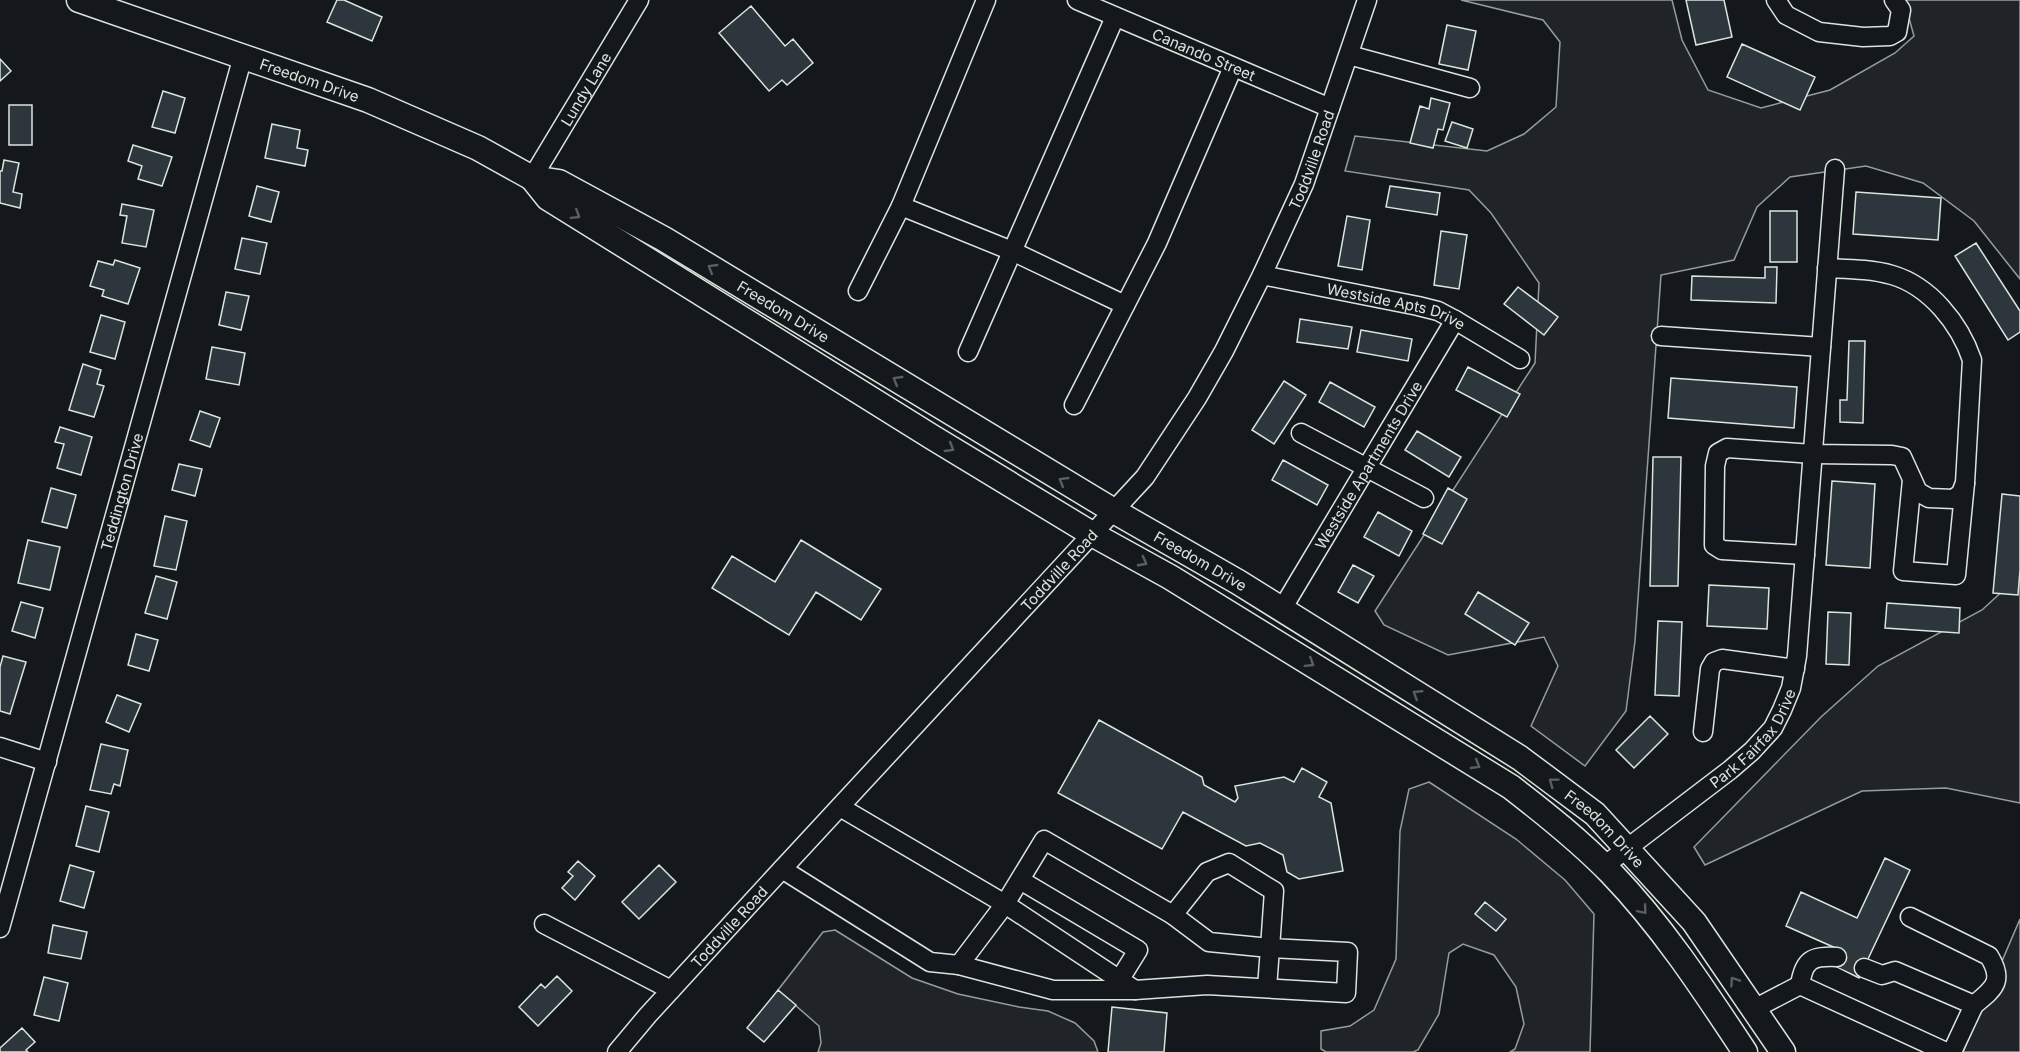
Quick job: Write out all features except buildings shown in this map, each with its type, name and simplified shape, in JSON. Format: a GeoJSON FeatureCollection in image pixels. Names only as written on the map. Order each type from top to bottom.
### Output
{"type":"FeatureCollection","features":[{"type":"Feature","properties":{"kind":"main road","name":"Freedom Drive"},"geometry":{"type":"LineString","coordinates":[[80,0],[368,100],[478,148],[532,178],[559,182],[664,239],[1113,511],[1282,609],[1520,758],[1595,814],[1694,922],[1783,1052]]}},
{"type":"Feature","properties":{"kind":"main road","name":"Freedom Drive"},"geometry":{"type":"LineString","coordinates":[[532,178],[548,198],[1092,534],[1170,577],[1511,787],[1562,826],[1604,866],[1660,930],[1745,1052]]}},
{"type":"Feature","properties":{"kind":"street","name":"Lundy Lane"},"geometry":{"type":"LineString","coordinates":[[532,178],[639,0]]}},
{"type":"Feature","properties":{"kind":"street"},"geometry":{"type":"LineString","coordinates":[[858,291],[900,206],[986,0]]}},
{"type":"Feature","properties":{"kind":"street","name":"Canando Street"},"geometry":{"type":"LineString","coordinates":[[1077,0],[1330,108]]}},
{"type":"Feature","properties":{"kind":"street"},"geometry":{"type":"LineString","coordinates":[[1776,0],[1786,15],[1819,32],[1863,37],[1890,36],[1897,32],[1901,10],[1894,0]]}},
{"type":"Feature","properties":{"kind":"street","name":"Toddville Road"},"geometry":{"type":"LineString","coordinates":[[617,1052],[782,869],[1145,477],[1197,398],[1224,351],[1262,275],[1304,184],[1349,55],[1365,1]]}},
{"type":"Feature","properties":{"kind":"street"},"geometry":{"type":"LineString","coordinates":[[968,352],[1115,17]]}},
{"type":"Feature","properties":{"kind":"street"},"geometry":{"type":"LineString","coordinates":[[1349,55],[1470,88]]}},
{"type":"Feature","properties":{"kind":"street","name":"Teddington Drive"},"geometry":{"type":"LineString","coordinates":[[0,928],[243,57]]}},
{"type":"Feature","properties":{"kind":"street"},"geometry":{"type":"LineString","coordinates":[[1074,405],[1157,243],[1233,67]]}},
{"type":"Feature","properties":{"kind":"street","name":"Park Fairfax Drive"},"geometry":{"type":"LineString","coordinates":[[1604,866],[1752,751],[1773,728],[1791,688],[1795,669],[1805,555],[1835,169]]}},
{"type":"Feature","properties":{"kind":"street"},"geometry":{"type":"LineString","coordinates":[[900,206],[1012,251],[1125,305]]}},
{"type":"Feature","properties":{"kind":"street"},"geometry":{"type":"LineString","coordinates":[[1827,268],[1892,275],[1916,285],[1950,318],[1966,344],[1972,360],[1965,483],[1956,575],[1903,571],[1912,478]]}},
{"type":"Feature","properties":{"kind":"street","name":"Westside Apts Drive"},"geometry":{"type":"LineString","coordinates":[[1262,275],[1438,311],[1520,359]]}},
{"type":"Feature","properties":{"kind":"street","name":"Westside Apartments Drive"},"geometry":{"type":"LineString","coordinates":[[1282,609],[1455,320]]}},
{"type":"Feature","properties":{"kind":"street"},"geometry":{"type":"LineString","coordinates":[[1660,336],[1821,347]]}},
{"type":"Feature","properties":{"kind":"street"},"geometry":{"type":"LineString","coordinates":[[1301,433],[1425,498]]}},
{"type":"Feature","properties":{"kind":"street"},"geometry":{"type":"LineString","coordinates":[[1805,555],[1722,550],[1714,545],[1715,466],[1718,453],[1726,448],[1902,457],[1918,492],[1929,498],[1944,500],[1954,499],[1961,493],[1965,483]]}},
{"type":"Feature","properties":{"kind":"street"},"geometry":{"type":"LineString","coordinates":[[1703,732],[1710,669],[1714,662],[1722,659],[1795,669]]}},
{"type":"Feature","properties":{"kind":"street"},"geometry":{"type":"LineString","coordinates":[[0,747],[46,762]]}},
{"type":"Feature","properties":{"kind":"street"},"geometry":{"type":"LineString","coordinates":[[840,807],[1005,904],[1136,990]]}},
{"type":"Feature","properties":{"kind":"street"},"geometry":{"type":"LineString","coordinates":[[782,869],[930,962],[959,965],[1053,990],[1136,990],[1208,985],[1346,993],[1348,952],[1209,942],[1173,915],[1044,840],[1005,904],[959,965]]}},
{"type":"Feature","properties":{"kind":"street"},"geometry":{"type":"LineString","coordinates":[[1173,915],[1207,872],[1229,863],[1274,891],[1267,988]]}},
{"type":"Feature","properties":{"kind":"street"},"geometry":{"type":"LineString","coordinates":[[1020,880],[1138,950],[1120,979]]}},
{"type":"Feature","properties":{"kind":"street"},"geometry":{"type":"LineString","coordinates":[[1910,917],[1989,956],[1997,975],[1994,988],[1974,1005],[1952,1052]]}},
{"type":"Feature","properties":{"kind":"street"},"geometry":{"type":"LineString","coordinates":[[544,924],[671,990]]}},
{"type":"Feature","properties":{"kind":"street"},"geometry":{"type":"LineString","coordinates":[[1800,985],[1804,966],[1810,960],[1822,956],[1837,957]]}},
{"type":"Feature","properties":{"kind":"street"},"geometry":{"type":"LineString","coordinates":[[1864,968],[1882,975],[1895,971],[1974,1005]]}},
{"type":"Feature","properties":{"kind":"street"},"geometry":{"type":"LineString","coordinates":[[1754,1009],[1800,985]]}},
{"type":"Feature","properties":{"kind":"street"},"geometry":{"type":"LineString","coordinates":[[1800,985],[1946,1052]]}},
{"type":"Feature","properties":{"kind":"shaded area"},"geometry":{"type":"Polygon","coordinates":[[[1461,0],[1672,0],[1682,40],[1708,90],[1761,108],[1830,90],[1895,53],[1914,36],[1904,0],[2020,0],[2020,279],[1974,221],[1923,183],[1866,166],[1790,177],[1757,207],[1734,260],[1661,275],[1635,641],[1626,711],[1585,766],[1531,726],[1558,666],[1544,637],[1448,655],[1384,625],[1375,611],[1535,363],[1539,283],[1491,213],[1469,190],[1345,171],[1355,136],[1487,151],[1524,134],[1556,107],[1560,42],[1543,20],[1461,0]]]}},
{"type":"Feature","properties":{"kind":"shaded area"},"geometry":{"type":"Polygon","coordinates":[[[2020,575],[2020,803],[1946,788],[1862,791],[1705,865],[1694,847],[1821,717],[1878,666],[1982,610],[2020,575]]]}},
{"type":"Feature","properties":{"kind":"shaded area"},"geometry":{"type":"Polygon","coordinates":[[[1429,782],[1516,839],[1565,880],[1594,914],[1590,1052],[1510,1052],[1515,1049],[1524,1024],[1516,987],[1494,955],[1463,944],[1449,953],[1439,1014],[1418,1050],[1413,1052],[1326,1052],[1321,1049],[1321,1031],[1350,1026],[1374,1010],[1396,959],[1400,831],[1409,789],[1429,782]]]}},
{"type":"Feature","properties":{"kind":"shaded area"},"geometry":{"type":"Polygon","coordinates":[[[2020,919],[2020,1052],[1963,1052],[2020,919]]]}},
{"type":"Feature","properties":{"kind":"shaded area"},"geometry":{"type":"Polygon","coordinates":[[[835,930],[912,978],[958,994],[1048,1011],[1075,1023],[1094,1041],[1098,1052],[818,1052],[821,1043],[819,1026],[778,990],[823,932],[835,930]]]}},
{"type":"Feature","properties":{"kind":"tunnel"},"geometry":{"type":"LineString","coordinates":[[1837,957],[1864,968]]}}]}
